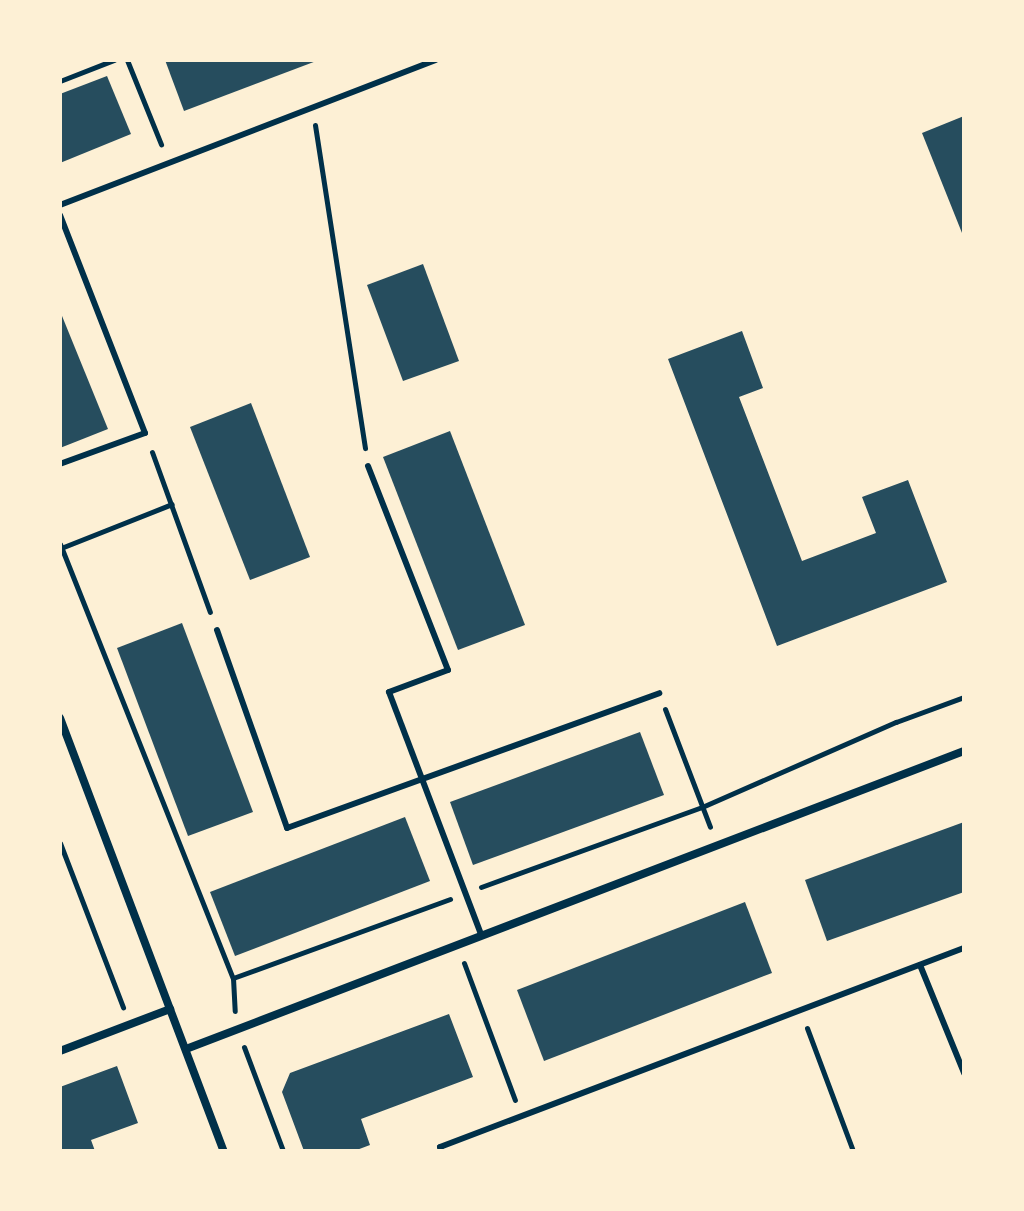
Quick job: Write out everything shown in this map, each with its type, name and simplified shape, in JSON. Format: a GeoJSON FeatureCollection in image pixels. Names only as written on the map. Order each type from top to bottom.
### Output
{"type":"FeatureCollection","features":[{"type":"Feature","properties":{"kind":"street"},"geometry":{"type":"LineString","coordinates":[[60,718],[224,1151]]}},
{"type":"Feature","properties":{"kind":"street"},"geometry":{"type":"LineString","coordinates":[[186,1049],[964,751]]}},
{"type":"Feature","properties":{"kind":"street"},"geometry":{"type":"LineString","coordinates":[[60,1051],[170,1009]]}},
{"type":"Feature","properties":{"kind":"lane"},"geometry":{"type":"LineString","coordinates":[[60,205],[312,109],[415,64],[435,60]]}},
{"type":"Feature","properties":{"kind":"lane"},"geometry":{"type":"LineString","coordinates":[[60,215],[145,433],[60,464]]}},
{"type":"Feature","properties":{"kind":"lane"},"geometry":{"type":"LineString","coordinates":[[368,466],[448,670],[389,692],[481,934]]}},
{"type":"Feature","properties":{"kind":"lane"},"geometry":{"type":"LineString","coordinates":[[217,630],[287,828],[659,693]]}},
{"type":"Feature","properties":{"kind":"lane"},"geometry":{"type":"LineString","coordinates":[[441,1151],[440,1147],[521,1115],[964,948]]}},
{"type":"Feature","properties":{"kind":"lane"},"geometry":{"type":"LineString","coordinates":[[920,965],[964,1073]]}},
{"type":"Feature","properties":{"kind":"path"},"geometry":{"type":"LineString","coordinates":[[60,81],[114,60]]}},
{"type":"Feature","properties":{"kind":"path"},"geometry":{"type":"LineString","coordinates":[[127,60],[169,163]]}},
{"type":"Feature","properties":{"kind":"path"},"geometry":{"type":"LineString","coordinates":[[312,109],[368,466]]}},
{"type":"Feature","properties":{"kind":"path"},"geometry":{"type":"LineString","coordinates":[[145,433],[217,630]]}},
{"type":"Feature","properties":{"kind":"path"},"geometry":{"type":"LineString","coordinates":[[172,504],[61,546],[233,978],[236,1028],[283,1151]]}},
{"type":"Feature","properties":{"kind":"path"},"geometry":{"type":"LineString","coordinates":[[659,693],[717,844]]}},
{"type":"Feature","properties":{"kind":"path"},"geometry":{"type":"LineString","coordinates":[[233,978],[702,807],[896,722],[964,697]]}},
{"type":"Feature","properties":{"kind":"path"},"geometry":{"type":"LineString","coordinates":[[60,843],[129,1024]]}},
{"type":"Feature","properties":{"kind":"path"},"geometry":{"type":"LineString","coordinates":[[457,943],[521,1115]]}},
{"type":"Feature","properties":{"kind":"path"},"geometry":{"type":"LineString","coordinates":[[801,1011],[853,1151]]}},
{"type":"Feature","properties":{"kind":"building"},"geometry":{"type":"Polygon","coordinates":[[[165,60],[319,60],[184,111],[165,60]]]}},
{"type":"Feature","properties":{"kind":"building"},"geometry":{"type":"Polygon","coordinates":[[[107,76],[131,134],[60,163],[60,94],[107,76]]]}},
{"type":"Feature","properties":{"kind":"building"},"geometry":{"type":"Polygon","coordinates":[[[964,116],[964,238],[922,133],[964,116]]]}},
{"type":"Feature","properties":{"kind":"building"},"geometry":{"type":"Polygon","coordinates":[[[423,264],[459,361],[403,381],[367,285],[423,264]]]}},
{"type":"Feature","properties":{"kind":"building"},"geometry":{"type":"Polygon","coordinates":[[[60,311],[108,429],[60,448],[60,311]]]}},
{"type":"Feature","properties":{"kind":"building"},"geometry":{"type":"Polygon","coordinates":[[[742,331],[763,388],[739,397],[802,561],[876,533],[862,497],[908,480],[947,582],[777,646],[668,359],[742,331]]]}},
{"type":"Feature","properties":{"kind":"building"},"geometry":{"type":"Polygon","coordinates":[[[251,403],[310,557],[250,580],[190,427],[251,403]]]}},
{"type":"Feature","properties":{"kind":"building"},"geometry":{"type":"Polygon","coordinates":[[[450,431],[525,625],[458,650],[383,457],[450,431]]]}},
{"type":"Feature","properties":{"kind":"building"},"geometry":{"type":"Polygon","coordinates":[[[182,623],[253,812],[188,836],[117,648],[182,623]]]}},
{"type":"Feature","properties":{"kind":"building"},"geometry":{"type":"Polygon","coordinates":[[[640,732],[664,795],[473,865],[450,802],[640,732]]]}},
{"type":"Feature","properties":{"kind":"building"},"geometry":{"type":"Polygon","coordinates":[[[405,817],[430,881],[235,956],[210,892],[405,817]]]}},
{"type":"Feature","properties":{"kind":"building"},"geometry":{"type":"Polygon","coordinates":[[[964,822],[964,892],[827,941],[805,880],[964,822]]]}},
{"type":"Feature","properties":{"kind":"building"},"geometry":{"type":"Polygon","coordinates":[[[745,902],[772,973],[544,1061],[517,990],[745,902]]]}},
{"type":"Feature","properties":{"kind":"building"},"geometry":{"type":"Polygon","coordinates":[[[449,1014],[473,1077],[361,1119],[370,1145],[354,1151],[304,1151],[282,1092],[290,1073],[449,1014]]]}},
{"type":"Feature","properties":{"kind":"building"},"geometry":{"type":"Polygon","coordinates":[[[117,1066],[138,1123],[91,1140],[95,1151],[60,1151],[60,1087],[117,1066]]]}}]}
